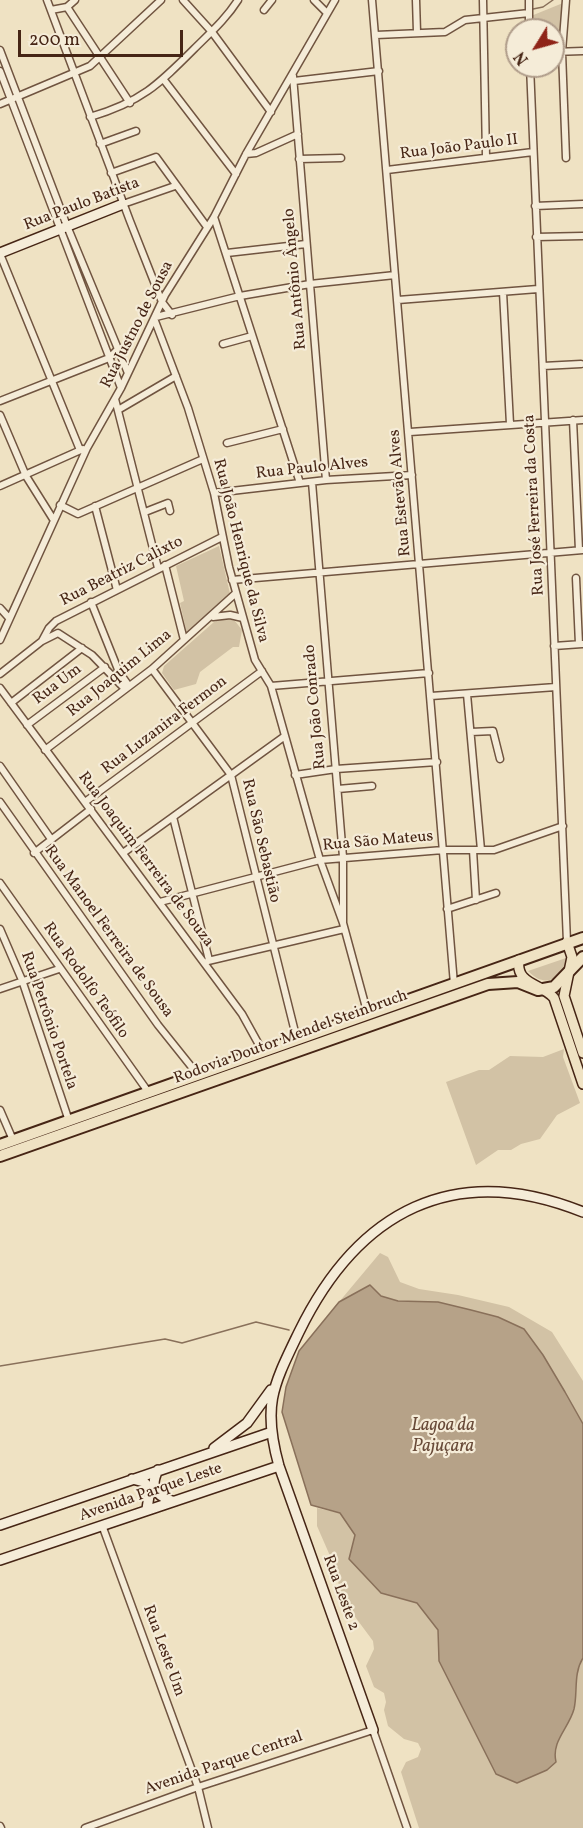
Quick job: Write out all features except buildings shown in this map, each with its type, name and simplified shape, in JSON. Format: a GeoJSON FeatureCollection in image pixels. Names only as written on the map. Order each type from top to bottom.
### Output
{"type":"FeatureCollection","features":[{"type":"Feature","properties":{"kind":"highway","name":"Rodovia Doutor Mendel Steinbruch"},"geometry":{"type":"LineString","coordinates":[[0,1145],[583,938]]}},
{"type":"Feature","properties":{"kind":"highway"},"geometry":{"type":"LineString","coordinates":[[538,990],[554,987],[583,957]]}},
{"type":"Feature","properties":{"kind":"highway","name":"Rodovia Doutor Mendel Steinbruch"},"geometry":{"type":"LineString","coordinates":[[0,1156],[488,984],[518,982],[538,990]]}},
{"type":"Feature","properties":{"kind":"main road"},"geometry":{"type":"LineString","coordinates":[[567,942],[572,957],[564,996],[583,1053]]}},
{"type":"Feature","properties":{"kind":"main road"},"geometry":{"type":"LineString","coordinates":[[519,960],[518,967],[523,978],[538,990],[549,992],[554,998],[583,1084]]}},
{"type":"Feature","properties":{"kind":"street"},"geometry":{"type":"LineString","coordinates":[[47,0],[123,204],[162,302],[172,315]]}},
{"type":"Feature","properties":{"kind":"street"},"geometry":{"type":"LineString","coordinates":[[51,10],[67,7],[75,0]]}},
{"type":"Feature","properties":{"kind":"street"},"geometry":{"type":"LineString","coordinates":[[0,104],[75,74],[99,59],[161,0]]}},
{"type":"Feature","properties":{"kind":"street"},"geometry":{"type":"LineString","coordinates":[[183,0],[212,32],[271,112]]}},
{"type":"Feature","properties":{"kind":"street"},"geometry":{"type":"LineString","coordinates":[[90,117],[130,103],[164,80],[212,32],[238,0]]}},
{"type":"Feature","properties":{"kind":"street"},"geometry":{"type":"LineString","coordinates":[[264,10],[272,0]]}},
{"type":"Feature","properties":{"kind":"street"},"geometry":{"type":"LineString","coordinates":[[314,0],[327,13]]}},
{"type":"Feature","properties":{"kind":"street","name":"Rua Justno de Sousa"},"geometry":{"type":"LineString","coordinates":[[0,640],[83,449],[115,399],[156,319],[162,302],[214,217],[246,154],[293,78],[335,0]]}},
{"type":"Feature","properties":{"kind":"street","name":"Rua Estevão Alves"},"geometry":{"type":"LineString","coordinates":[[372,0],[421,563],[454,984]]}},
{"type":"Feature","properties":{"kind":"street"},"geometry":{"type":"LineString","coordinates":[[416,0],[417,32]]}},
{"type":"Feature","properties":{"kind":"street"},"geometry":{"type":"LineString","coordinates":[[483,0],[486,156]]}},
{"type":"Feature","properties":{"kind":"street"},"geometry":{"type":"LineString","coordinates":[[529,0],[529,18]]}},
{"type":"Feature","properties":{"kind":"street"},"geometry":{"type":"LineString","coordinates":[[565,18],[566,0]]}},
{"type":"Feature","properties":{"kind":"street"},"geometry":{"type":"LineString","coordinates":[[67,7],[130,103]]}},
{"type":"Feature","properties":{"kind":"street"},"geometry":{"type":"LineString","coordinates":[[376,35],[445,32],[465,20],[529,13]]}},
{"type":"Feature","properties":{"kind":"street"},"geometry":{"type":"LineString","coordinates":[[0,50],[49,176],[78,273],[121,388]]}},
{"type":"Feature","properties":{"kind":"street"},"geometry":{"type":"LineString","coordinates":[[565,52],[583,51]]}},
{"type":"Feature","properties":{"kind":"street"},"geometry":{"type":"LineString","coordinates":[[0,71],[41,179],[85,270],[128,373]]}},
{"type":"Feature","properties":{"kind":"street"},"geometry":{"type":"LineString","coordinates":[[293,78],[379,71]]}},
{"type":"Feature","properties":{"kind":"street","name":"Rua Antônio Ângelo"},"geometry":{"type":"LineString","coordinates":[[293,78],[326,480]]}},
{"type":"Feature","properties":{"kind":"street","name":"Rua José Ferreira da Costa"},"geometry":{"type":"LineString","coordinates":[[530,78],[567,942]]}},
{"type":"Feature","properties":{"kind":"street"},"geometry":{"type":"LineString","coordinates":[[563,78],[566,158]]}},
{"type":"Feature","properties":{"kind":"street"},"geometry":{"type":"LineString","coordinates":[[164,80],[236,174]]}},
{"type":"Feature","properties":{"kind":"street"},"geometry":{"type":"LineString","coordinates":[[100,144],[136,132]]}},
{"type":"Feature","properties":{"kind":"street"},"geometry":{"type":"LineString","coordinates":[[246,154],[256,153],[298,134]]}},
{"type":"Feature","properties":{"kind":"street","name":"Rua João Paulo II"},"geometry":{"type":"LineString","coordinates":[[387,170],[486,156],[533,153]]}},
{"type":"Feature","properties":{"kind":"street"},"geometry":{"type":"LineString","coordinates":[[111,173],[153,156],[159,159],[175,186],[207,227]]}},
{"type":"Feature","properties":{"kind":"street"},"geometry":{"type":"LineString","coordinates":[[299,159],[341,158]]}},
{"type":"Feature","properties":{"kind":"street"},"geometry":{"type":"LineString","coordinates":[[41,179],[49,176]]}},
{"type":"Feature","properties":{"kind":"street","name":"Rua Paulo Batista"},"geometry":{"type":"LineString","coordinates":[[0,254],[63,227],[175,186]]}},
{"type":"Feature","properties":{"kind":"street"},"geometry":{"type":"LineString","coordinates":[[535,206],[583,204]]}},
{"type":"Feature","properties":{"kind":"street"},"geometry":{"type":"LineString","coordinates":[[214,217],[300,483]]}},
{"type":"Feature","properties":{"kind":"street"},"geometry":{"type":"LineString","coordinates":[[536,237],[583,236]]}},
{"type":"Feature","properties":{"kind":"street"},"geometry":{"type":"LineString","coordinates":[[227,253],[306,244]]}},
{"type":"Feature","properties":{"kind":"street"},"geometry":{"type":"LineString","coordinates":[[0,254],[52,381],[83,449],[0,486]]}},
{"type":"Feature","properties":{"kind":"street"},"geometry":{"type":"LineString","coordinates":[[78,273],[85,270]]}},
{"type":"Feature","properties":{"kind":"street"},"geometry":{"type":"LineString","coordinates":[[156,319],[240,296],[310,284],[395,275]]}},
{"type":"Feature","properties":{"kind":"street"},"geometry":{"type":"LineString","coordinates":[[398,300],[538,289]]}},
{"type":"Feature","properties":{"kind":"street"},"geometry":{"type":"LineString","coordinates":[[503,292],[510,424]]}},
{"type":"Feature","properties":{"kind":"street"},"geometry":{"type":"LineString","coordinates":[[92,307],[99,304]]}},
{"type":"Feature","properties":{"kind":"street","name":"Rua João Henrique da Silva"},"geometry":{"type":"LineString","coordinates":[[156,319],[214,493],[232,580],[255,660],[271,686],[294,775],[343,926],[368,1015]]}},
{"type":"Feature","properties":{"kind":"street"},"geometry":{"type":"LineString","coordinates":[[223,344],[252,336]]}},
{"type":"Feature","properties":{"kind":"street"},"geometry":{"type":"LineString","coordinates":[[0,401],[109,358],[117,350]]}},
{"type":"Feature","properties":{"kind":"street"},"geometry":{"type":"LineString","coordinates":[[543,366],[581,364]]}},
{"type":"Feature","properties":{"kind":"street"},"geometry":{"type":"LineString","coordinates":[[118,410],[176,376]]}},
{"type":"Feature","properties":{"kind":"street"},"geometry":{"type":"LineString","coordinates":[[115,399],[158,568]]}},
{"type":"Feature","properties":{"kind":"street"},"geometry":{"type":"LineString","coordinates":[[0,415],[26,476],[53,519]]}},
{"type":"Feature","properties":{"kind":"street"},"geometry":{"type":"LineString","coordinates":[[232,580],[581,550],[573,420]]}},
{"type":"Feature","properties":{"kind":"street"},"geometry":{"type":"LineString","coordinates":[[410,432],[583,420]]}},
{"type":"Feature","properties":{"kind":"street"},"geometry":{"type":"LineString","coordinates":[[227,444],[283,429]]}},
{"type":"Feature","properties":{"kind":"street"},"geometry":{"type":"LineString","coordinates":[[60,505],[75,514],[203,459]]}},
{"type":"Feature","properties":{"kind":"street","name":"Rua Paulo Alves"},"geometry":{"type":"LineString","coordinates":[[214,493],[326,480],[412,475]]}},
{"type":"Feature","properties":{"kind":"street","name":"Rua João Conrado"},"geometry":{"type":"LineString","coordinates":[[312,482],[343,857],[343,926]]}},
{"type":"Feature","properties":{"kind":"street"},"geometry":{"type":"LineString","coordinates":[[145,512],[168,503],[170,511]]}},
{"type":"Feature","properties":{"kind":"street"},"geometry":{"type":"LineString","coordinates":[[95,506],[117,590]]}},
{"type":"Feature","properties":{"kind":"street","name":"Rua Beatriz Calixto"},"geometry":{"type":"LineString","coordinates":[[42,641],[56,621],[222,537]]}},
{"type":"Feature","properties":{"kind":"street"},"geometry":{"type":"LineString","coordinates":[[165,565],[184,640]]}},
{"type":"Feature","properties":{"kind":"street"},"geometry":{"type":"LineString","coordinates":[[554,646],[581,644],[576,578]]}},
{"type":"Feature","properties":{"kind":"street","name":"Rua Joaquim Lima"},"geometry":{"type":"LineString","coordinates":[[45,750],[152,669],[236,592]]}},
{"type":"Feature","properties":{"kind":"street"},"geometry":{"type":"LineString","coordinates":[[92,602],[127,687]]}},
{"type":"Feature","properties":{"kind":"street"},"geometry":{"type":"LineString","coordinates":[[0,608],[9,618]]}},
{"type":"Feature","properties":{"kind":"street"},"geometry":{"type":"LineString","coordinates":[[210,618],[230,615],[243,618]]}},
{"type":"Feature","properties":{"kind":"street"},"geometry":{"type":"LineString","coordinates":[[0,674],[42,641],[58,633],[82,648],[127,687]]}},
{"type":"Feature","properties":{"kind":"street"},"geometry":{"type":"LineString","coordinates":[[11,703],[82,648]]}},
{"type":"Feature","properties":{"kind":"street","name":"Rua Um"},"geometry":{"type":"LineString","coordinates":[[27,725],[105,667]]}},
{"type":"Feature","properties":{"kind":"street","name":"Rua São Sebastião"},"geometry":{"type":"LineString","coordinates":[[152,669],[231,775],[271,945],[297,1040]]}},
{"type":"Feature","properties":{"kind":"street","name":"Rua Luzanira Fermon"},"geometry":{"type":"LineString","coordinates":[[85,802],[262,671]]}},
{"type":"Feature","properties":{"kind":"street"},"geometry":{"type":"LineString","coordinates":[[271,686],[429,673]]}},
{"type":"Feature","properties":{"kind":"street"},"geometry":{"type":"LineString","coordinates":[[431,696],[556,687]]}},
{"type":"Feature","properties":{"kind":"street","name":"Rua Joaquim Ferreira de Souza"},"geometry":{"type":"LineString","coordinates":[[0,688],[207,962],[246,1019],[263,1052]]}},
{"type":"Feature","properties":{"kind":"street"},"geometry":{"type":"LineString","coordinates":[[467,694],[481,850]]}},
{"type":"Feature","properties":{"kind":"street"},"geometry":{"type":"LineString","coordinates":[[471,732],[493,731],[500,759]]}},
{"type":"Feature","properties":{"kind":"street"},"geometry":{"type":"LineString","coordinates":[[123,853],[285,736]]}},
{"type":"Feature","properties":{"kind":"street"},"geometry":{"type":"LineString","coordinates":[[294,775],[336,769],[437,762]]}},
{"type":"Feature","properties":{"kind":"street"},"geometry":{"type":"LineString","coordinates":[[0,766],[51,839]]}},
{"type":"Feature","properties":{"kind":"street"},"geometry":{"type":"LineString","coordinates":[[338,789],[372,786]]}},
{"type":"Feature","properties":{"kind":"street","name":"Rua Manoel Ferreira de Sousa"},"geometry":{"type":"LineString","coordinates":[[0,802],[158,1025],[198,1075]]}},
{"type":"Feature","properties":{"kind":"street"},"geometry":{"type":"LineString","coordinates":[[34,853],[91,809]]}},
{"type":"Feature","properties":{"kind":"street"},"geometry":{"type":"LineString","coordinates":[[173,817],[207,962],[343,926]]}},
{"type":"Feature","properties":{"kind":"street","name":"Rua São Mateus"},"geometry":{"type":"LineString","coordinates":[[160,902],[320,860],[442,850],[499,849],[563,826]]}},
{"type":"Feature","properties":{"kind":"street"},"geometry":{"type":"LineString","coordinates":[[473,850],[476,900]]}},
{"type":"Feature","properties":{"kind":"street","name":"Rua Rodolfo Teófilo"},"geometry":{"type":"LineString","coordinates":[[0,882],[149,1094]]}},
{"type":"Feature","properties":{"kind":"street"},"geometry":{"type":"LineString","coordinates":[[447,909],[496,893]]}},
{"type":"Feature","properties":{"kind":"street","name":"Rua Petrônio Portela"},"geometry":{"type":"LineString","coordinates":[[0,929],[22,980],[69,1121]]}},
{"type":"Feature","properties":{"kind":"street"},"geometry":{"type":"LineString","coordinates":[[0,989],[59,969]]}},
{"type":"Feature","properties":{"kind":"street"},"geometry":{"type":"LineString","coordinates":[[0,1110],[13,1140]]}},
{"type":"Feature","properties":{"kind":"street"},"geometry":{"type":"LineString","coordinates":[[206,1454],[247,1423],[275,1383],[311,1309],[337,1268],[364,1240],[403,1214],[450,1196],[504,1191],[536,1196],[583,1212]]}},
{"type":"Feature","properties":{"kind":"street"},"geometry":{"type":"LineString","coordinates":[[275,1383],[269,1433],[279,1466]]}},
{"type":"Feature","properties":{"kind":"street","name":"Avenida Parque Leste"},"geometry":{"type":"LineString","coordinates":[[0,1525],[269,1433]]}},
{"type":"Feature","properties":{"kind":"street","name":"Avenida Parque Leste"},"geometry":{"type":"LineString","coordinates":[[0,1560],[279,1466]]}},
{"type":"Feature","properties":{"kind":"street","name":"Rua Leste 2"},"geometry":{"type":"LineString","coordinates":[[279,1466],[373,1730]]}},
{"type":"Feature","properties":{"kind":"street"},"geometry":{"type":"LineString","coordinates":[[158,1470],[153,1482],[155,1491],[162,1498],[172,1501]]}},
{"type":"Feature","properties":{"kind":"street"},"geometry":{"type":"LineString","coordinates":[[132,1479],[144,1482],[150,1489],[147,1509]]}},
{"type":"Feature","properties":{"kind":"street","name":"Rua Leste Um"},"geometry":{"type":"LineString","coordinates":[[102,1525],[198,1787],[208,1828]]}},
{"type":"Feature","properties":{"kind":"street"},"geometry":{"type":"LineString","coordinates":[[373,1730],[407,1828]]}},
{"type":"Feature","properties":{"kind":"street","name":"Avenida Parque Central"},"geometry":{"type":"LineString","coordinates":[[84,1828],[198,1787],[373,1730]]}},
{"type":"Feature","properties":{"kind":"shaded area"},"geometry":{"type":"Polygon","coordinates":[[[563,3],[562,18],[531,18],[531,16],[563,3]]]}},
{"type":"Feature","properties":{"kind":"shaded area"},"geometry":{"type":"Polygon","coordinates":[[[219,546],[231,598],[187,634],[180,603],[184,601],[176,566],[219,546]]]}},
{"type":"Feature","properties":{"kind":"shaded area"},"geometry":{"type":"Polygon","coordinates":[[[225,618],[235,621],[242,630],[239,647],[233,647],[200,672],[196,684],[174,690],[162,673],[164,666],[214,622],[225,618]]]}},
{"type":"Feature","properties":{"kind":"shaded area"},"geometry":{"type":"Polygon","coordinates":[[[569,957],[566,971],[551,980],[542,980],[528,971],[569,957]]]}},
{"type":"Feature","properties":{"kind":"shaded area"},"geometry":{"type":"Polygon","coordinates":[[[564,1049],[563,1057],[580,1103],[557,1115],[540,1139],[521,1144],[511,1150],[498,1150],[476,1165],[446,1082],[479,1070],[489,1070],[510,1056],[543,1057],[564,1049]]]}},
{"type":"Feature","properties":{"kind":"shaded area"},"geometry":{"type":"Polygon","coordinates":[[[380,1253],[388,1257],[400,1282],[419,1289],[509,1307],[552,1332],[583,1381],[583,1424],[543,1355],[498,1317],[438,1302],[398,1301],[381,1296],[370,1285],[339,1302],[380,1253]]]}},
{"type":"Feature","properties":{"kind":"shaded area"},"geometry":{"type":"Polygon","coordinates":[[[317,1508],[340,1513],[355,1535],[349,1559],[381,1592],[417,1603],[438,1630],[439,1661],[496,1774],[553,1750],[576,1696],[575,1680],[583,1658],[583,1828],[419,1828],[401,1772],[406,1762],[418,1757],[421,1749],[418,1743],[404,1739],[388,1726],[384,1710],[386,1702],[384,1693],[374,1687],[366,1666],[374,1649],[373,1641],[350,1610],[340,1589],[334,1565],[317,1526],[317,1508]]]}},
{"type":"Feature","properties":{"kind":"water","name":"Lagoa da Pajuçara"},"geometry":{"type":"Polygon","coordinates":[[[370,1285],[381,1296],[398,1301],[438,1302],[498,1317],[524,1329],[543,1355],[583,1424],[583,1658],[577,1677],[574,1709],[558,1741],[556,1762],[547,1770],[517,1783],[496,1774],[439,1661],[438,1630],[417,1603],[381,1593],[349,1559],[355,1535],[340,1513],[311,1505],[282,1412],[286,1387],[299,1351],[339,1302],[370,1285]]]}},
{"type":"Feature","properties":{"kind":"waterway"},"geometry":{"type":"LineString","coordinates":[[533,9],[543,7],[553,0]]}},
{"type":"Feature","properties":{"kind":"waterway"},"geometry":{"type":"LineString","coordinates":[[0,1366],[165,1339],[182,1343],[256,1322],[289,1330]]}}]}
